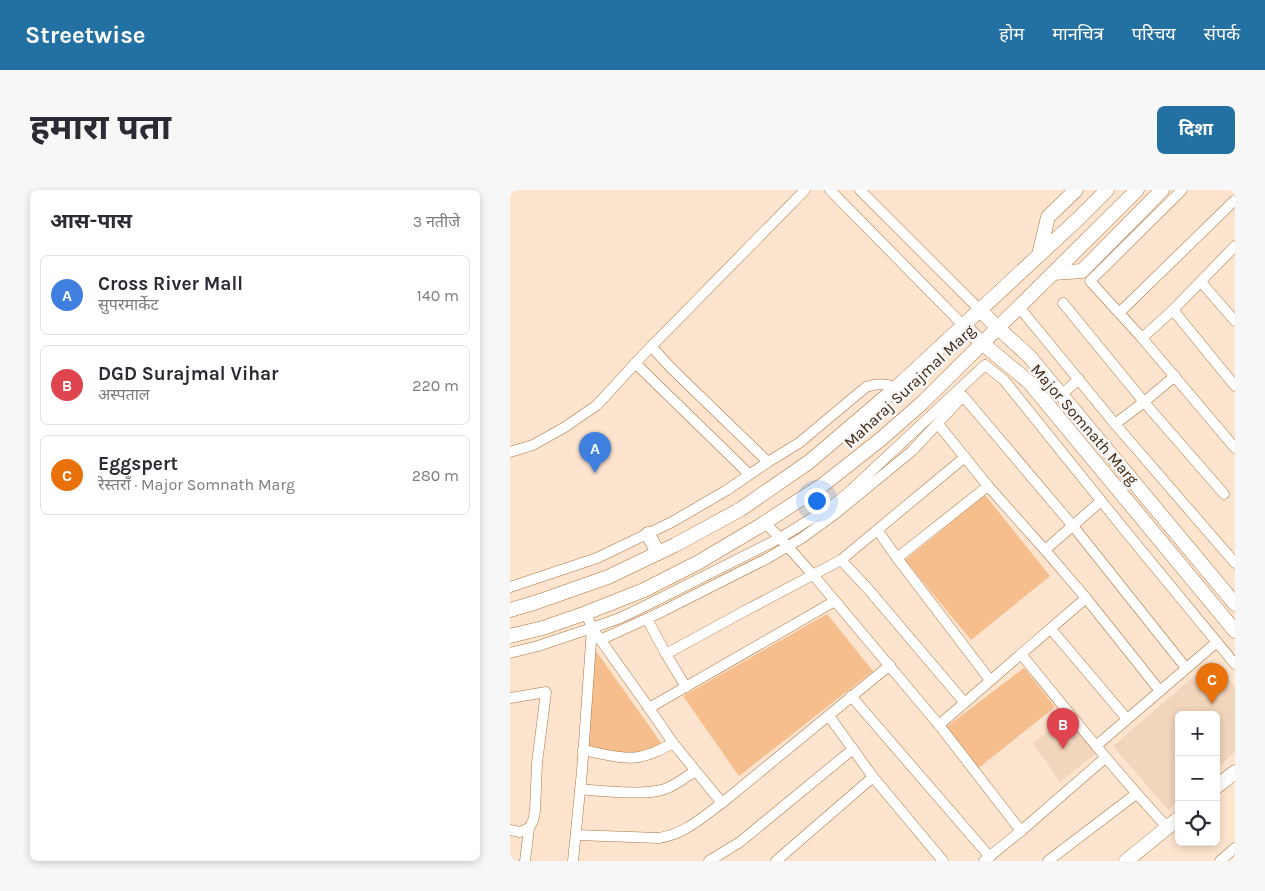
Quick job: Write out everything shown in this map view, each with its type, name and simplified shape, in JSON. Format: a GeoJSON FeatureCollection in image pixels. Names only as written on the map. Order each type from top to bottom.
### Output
{"type":"FeatureCollection","features":[{"type":"Feature","properties":{"kind":"main road"},"geometry":{"type":"LineString","coordinates":[[1039,255],[1048,217],[1076,190]]}},
{"type":"Feature","properties":{"kind":"main road","name":"Maharaj Surajmal Marg"},"geometry":{"type":"LineString","coordinates":[[510,610],[608,577],[658,553],[741,509],[809,462],[898,387],[1108,190]]}},
{"type":"Feature","properties":{"kind":"main road","name":"Maharaj Surajmal Marg"},"geometry":{"type":"LineString","coordinates":[[510,636],[543,628],[644,590],[699,562],[765,523],[824,484],[881,439],[922,403],[1137,190]]}},
{"type":"Feature","properties":{"kind":"main road"},"geometry":{"type":"LineString","coordinates":[[1053,273],[1082,271],[1162,190]]}},
{"type":"Feature","properties":{"kind":"main road","name":"Major Somnath Marg"},"geometry":{"type":"LineString","coordinates":[[980,310],[1029,356],[1235,604]]}},
{"type":"Feature","properties":{"kind":"main road","name":"Major Somnath Marg"},"geometry":{"type":"LineString","coordinates":[[963,325],[1029,382],[1235,631]]}},
{"type":"Feature","properties":{"kind":"main road"},"geometry":{"type":"LineString","coordinates":[[648,534],[658,553]]}},
{"type":"Feature","properties":{"kind":"main road"},"geometry":{"type":"LineString","coordinates":[[1220,784],[1235,772]]}},
{"type":"Feature","properties":{"kind":"main road"},"geometry":{"type":"LineString","coordinates":[[1126,861],[1175,821]]}},
{"type":"Feature","properties":{"kind":"street"},"geometry":{"type":"LineString","coordinates":[[510,452],[533,445],[565,427],[597,405],[651,346],[804,190]]}},
{"type":"Feature","properties":{"kind":"street","name":"Major Somnath Marg"},"geometry":{"type":"LineString","coordinates":[[830,190],[963,325]]}},
{"type":"Feature","properties":{"kind":"street","name":"Major Somnath Marg"},"geometry":{"type":"LineString","coordinates":[[860,190],[980,310]]}},
{"type":"Feature","properties":{"kind":"street"},"geometry":{"type":"LineString","coordinates":[[1182,190],[1090,281],[1175,376],[1235,448]]}},
{"type":"Feature","properties":{"kind":"street"},"geometry":{"type":"LineString","coordinates":[[1119,313],[1235,200]]}},
{"type":"Feature","properties":{"kind":"street"},"geometry":{"type":"LineString","coordinates":[[1142,338],[1173,310],[1235,246]]}},
{"type":"Feature","properties":{"kind":"street"},"geometry":{"type":"LineString","coordinates":[[1201,282],[1235,321]]}},
{"type":"Feature","properties":{"kind":"street"},"geometry":{"type":"LineString","coordinates":[[1063,303],[1144,402],[1224,494]]}},
{"type":"Feature","properties":{"kind":"street"},"geometry":{"type":"LineString","coordinates":[[1019,307],[1115,424],[1235,563]]}},
{"type":"Feature","properties":{"kind":"street"},"geometry":{"type":"LineString","coordinates":[[1173,310],[1235,386]]}},
{"type":"Feature","properties":{"kind":"street"},"geometry":{"type":"LineString","coordinates":[[651,346],[670,367],[768,462]]}},
{"type":"Feature","properties":{"kind":"street"},"geometry":{"type":"LineString","coordinates":[[635,363],[750,474]]}},
{"type":"Feature","properties":{"kind":"street"},"geometry":{"type":"LineString","coordinates":[[510,653],[538,646],[620,618],[780,538],[830,507],[849,492],[985,365],[1004,380],[1235,664]]}},
{"type":"Feature","properties":{"kind":"street"},"geometry":{"type":"LineString","coordinates":[[1227,375],[1235,368]]}},
{"type":"Feature","properties":{"kind":"street"},"geometry":{"type":"LineString","coordinates":[[1115,424],[1175,376]]}},
{"type":"Feature","properties":{"kind":"street"},"geometry":{"type":"LineString","coordinates":[[1061,395],[1079,379]]}},
{"type":"Feature","properties":{"kind":"street"},"geometry":{"type":"LineString","coordinates":[[510,588],[591,561],[648,534],[727,490],[799,443],[866,387],[874,384],[885,384],[898,387]]}},
{"type":"Feature","properties":{"kind":"street"},"geometry":{"type":"LineString","coordinates":[[600,640],[647,619],[768,558],[809,534],[912,451],[963,396],[1073,526],[1186,668]]}},
{"type":"Feature","properties":{"kind":"street"},"geometry":{"type":"LineString","coordinates":[[938,424],[988,486],[1086,598],[1160,691]]}},
{"type":"Feature","properties":{"kind":"street"},"geometry":{"type":"LineString","coordinates":[[666,654],[841,560],[965,457]]}},
{"type":"Feature","properties":{"kind":"street"},"geometry":{"type":"LineString","coordinates":[[896,558],[988,486]]}},
{"type":"Feature","properties":{"kind":"street"},"geometry":{"type":"LineString","coordinates":[[1045,550],[1101,501]]}},
{"type":"Feature","properties":{"kind":"street"},"geometry":{"type":"LineString","coordinates":[[765,523],[814,576],[939,724],[1021,831]]}},
{"type":"Feature","properties":{"kind":"street"},"geometry":{"type":"LineString","coordinates":[[878,530],[896,558],[990,680]]}},
{"type":"Feature","properties":{"kind":"street"},"geometry":{"type":"LineString","coordinates":[[841,560],[869,590],[964,702]]}},
{"type":"Feature","properties":{"kind":"street"},"geometry":{"type":"LineString","coordinates":[[939,724],[1086,598]]}},
{"type":"Feature","properties":{"kind":"street"},"geometry":{"type":"LineString","coordinates":[[649,708],[835,602]]}},
{"type":"Feature","properties":{"kind":"street"},"geometry":{"type":"LineString","coordinates":[[586,613],[592,628],[600,640],[673,743],[722,802]]}},
{"type":"Feature","properties":{"kind":"street"},"geometry":{"type":"LineString","coordinates":[[647,619],[686,687]]}},
{"type":"Feature","properties":{"kind":"street"},"geometry":{"type":"LineString","coordinates":[[573,861],[592,628]]}},
{"type":"Feature","properties":{"kind":"street"},"geometry":{"type":"LineString","coordinates":[[1051,629],[1127,719]]}},
{"type":"Feature","properties":{"kind":"street"},"geometry":{"type":"LineString","coordinates":[[1096,746],[1217,642]]}},
{"type":"Feature","properties":{"kind":"street"},"geometry":{"type":"LineString","coordinates":[[1021,654],[1136,794],[1167,827]]}},
{"type":"Feature","properties":{"kind":"street"},"geometry":{"type":"LineString","coordinates":[[576,835],[659,838],[681,832],[722,802],[890,666]]}},
{"type":"Feature","properties":{"kind":"street"},"geometry":{"type":"LineString","coordinates":[[510,698],[546,692],[537,763],[535,811],[533,822],[529,828],[524,861]]}},
{"type":"Feature","properties":{"kind":"street"},"geometry":{"type":"LineString","coordinates":[[851,696],[987,859],[1106,758]]}},
{"type":"Feature","properties":{"kind":"street"},"geometry":{"type":"LineString","coordinates":[[829,716],[873,777],[943,861]]}},
{"type":"Feature","properties":{"kind":"street"},"geometry":{"type":"LineString","coordinates":[[583,750],[630,758],[650,754],[673,743]]}},
{"type":"Feature","properties":{"kind":"street"},"geometry":{"type":"LineString","coordinates":[[709,861],[740,842],[853,749]]}},
{"type":"Feature","properties":{"kind":"street"},"geometry":{"type":"LineString","coordinates":[[580,789],[625,792],[664,790],[695,771]]}},
{"type":"Feature","properties":{"kind":"street"},"geometry":{"type":"LineString","coordinates":[[776,861],[873,777]]}},
{"type":"Feature","properties":{"kind":"street"},"geometry":{"type":"LineString","coordinates":[[1048,861],[1136,794]]}},
{"type":"Feature","properties":{"kind":"street"},"geometry":{"type":"LineString","coordinates":[[510,830],[520,832],[529,828]]}},
{"type":"Feature","properties":{"kind":"street"},"geometry":{"type":"LineString","coordinates":[[1220,861],[1235,848]]}},
{"type":"Feature","properties":{"kind":"shaded area"},"geometry":{"type":"Polygon","coordinates":[[[985,495],[1050,576],[971,640],[905,560],[985,495]]]}},
{"type":"Feature","properties":{"kind":"shaded area"},"geometry":{"type":"Polygon","coordinates":[[[827,614],[873,671],[739,776],[683,696],[827,614]]]}},
{"type":"Feature","properties":{"kind":"shaded area"},"geometry":{"type":"Polygon","coordinates":[[[596,651],[664,747],[644,760],[586,754],[596,651]]]}},
{"type":"Feature","properties":{"kind":"shaded area"},"geometry":{"type":"Polygon","coordinates":[[[1212,661],[1235,687],[1235,752],[1220,765],[1220,711],[1175,711],[1175,804],[1168,810],[1113,746],[1212,661]]]}},
{"type":"Feature","properties":{"kind":"shaded area"},"geometry":{"type":"Polygon","coordinates":[[[1024,668],[1055,707],[976,770],[941,731],[1024,668]]]}},
{"type":"Feature","properties":{"kind":"shaded area"},"geometry":{"type":"Polygon","coordinates":[[[1065,718],[1095,754],[1060,782],[1033,743],[1065,718]]]}},
{"type":"Feature","properties":{"kind":"place","name":"Cross River Mall"},"geometry":{"type":"Point","coordinates":[595,473]}},
{"type":"Feature","properties":{"kind":"place","name":"Eggspert"},"geometry":{"type":"Point","coordinates":[1212,704]}},
{"type":"Feature","properties":{"kind":"place","name":"DGD Surajmal Vihar"},"geometry":{"type":"Point","coordinates":[1063,749]}}]}
